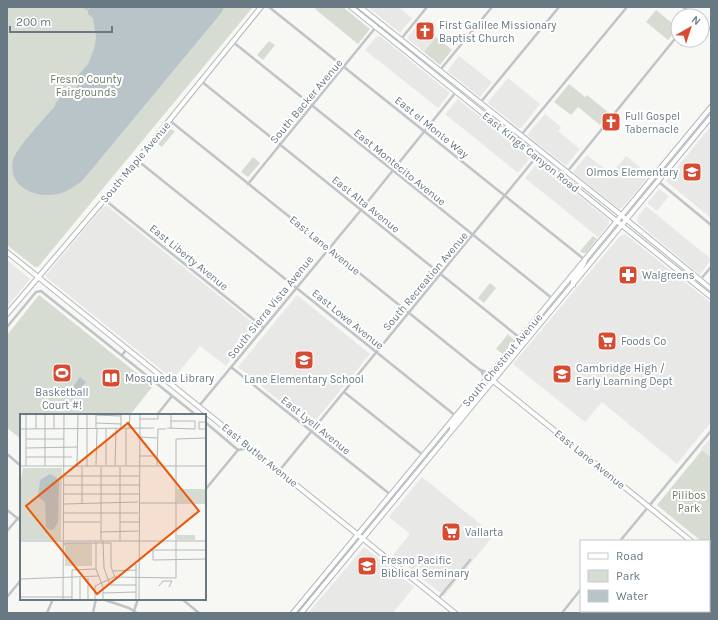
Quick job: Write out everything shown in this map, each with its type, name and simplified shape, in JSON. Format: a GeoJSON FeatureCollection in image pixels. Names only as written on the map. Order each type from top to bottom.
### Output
{"type":"FeatureCollection","features":[{"type":"Feature","properties":{"kind":"main road","name":"South Maple Avenue"},"geometry":{"type":"LineString","coordinates":[[7,314],[137,160],[261,7]]}},
{"type":"Feature","properties":{"kind":"main road","name":"East Kings Canyon Road"},"geometry":{"type":"LineString","coordinates":[[351,7],[358,8],[400,39],[622,215],[711,289]]}},
{"type":"Feature","properties":{"kind":"main road","name":"East Kings Canyon Road"},"geometry":{"type":"LineString","coordinates":[[358,8],[376,27],[396,44],[711,297]]}},
{"type":"Feature","properties":{"kind":"main road","name":"South Chestnut Avenue"},"geometry":{"type":"LineString","coordinates":[[293,613],[521,339],[711,107]]}},
{"type":"Feature","properties":{"kind":"main road","name":"South Chestnut Avenue"},"geometry":{"type":"LineString","coordinates":[[301,613],[659,182],[711,117]]}},
{"type":"Feature","properties":{"kind":"main road"},"geometry":{"type":"LineString","coordinates":[[686,138],[691,142]]}},
{"type":"Feature","properties":{"kind":"main road","name":"East Butler Avenue"},"geometry":{"type":"LineString","coordinates":[[7,252],[456,613]]}},
{"type":"Feature","properties":{"kind":"main road"},"geometry":{"type":"LineString","coordinates":[[573,285],[573,280],[584,266],[585,260]]}},
{"type":"Feature","properties":{"kind":"main road","name":"East Lane Avenue"},"geometry":{"type":"LineString","coordinates":[[489,377],[690,540]]}},
{"type":"Feature","properties":{"kind":"main road"},"geometry":{"type":"LineString","coordinates":[[452,430],[452,426],[466,408],[465,405]]}},
{"type":"Feature","properties":{"kind":"street","name":"East el Monte Way"},"geometry":{"type":"LineString","coordinates":[[269,7],[585,260]]}},
{"type":"Feature","properties":{"kind":"street"},"geometry":{"type":"LineString","coordinates":[[396,44],[427,7]]}},
{"type":"Feature","properties":{"kind":"street"},"geometry":{"type":"LineString","coordinates":[[436,76],[492,7]]}},
{"type":"Feature","properties":{"kind":"street"},"geometry":{"type":"LineString","coordinates":[[480,103],[559,7]]}},
{"type":"Feature","properties":{"kind":"street"},"geometry":{"type":"LineString","coordinates":[[516,140],[627,7]]}},
{"type":"Feature","properties":{"kind":"street","name":"South Backer Avenue"},"geometry":{"type":"LineString","coordinates":[[248,184],[376,27]]}},
{"type":"Feature","properties":{"kind":"street","name":"East Montecito Avenue"},"geometry":{"type":"LineString","coordinates":[[233,42],[558,303]]}},
{"type":"Feature","properties":{"kind":"street"},"geometry":{"type":"LineString","coordinates":[[563,177],[670,45]]}},
{"type":"Feature","properties":{"kind":"street","name":"East Alta Avenue"},"geometry":{"type":"LineString","coordinates":[[202,81],[521,339]]}},
{"type":"Feature","properties":{"kind":"street","name":"South Sierra Vista Avenue"},"geometry":{"type":"LineString","coordinates":[[199,406],[361,210],[460,87]]}},
{"type":"Feature","properties":{"kind":"street","name":"East Lane Avenue"},"geometry":{"type":"LineString","coordinates":[[169,120],[480,370],[492,373]]}},
{"type":"Feature","properties":{"kind":"street","name":"South Recreation Avenue"},"geometry":{"type":"LineString","coordinates":[[279,471],[473,236],[536,156]]}},
{"type":"Feature","properties":{"kind":"street","name":"East Lowe Avenue"},"geometry":{"type":"LineString","coordinates":[[137,160],[456,416]]}},
{"type":"Feature","properties":{"kind":"street"},"geometry":{"type":"LineString","coordinates":[[659,182],[711,225]]}},
{"type":"Feature","properties":{"kind":"street","name":"East Liberty Avenue"},"geometry":{"type":"LineString","coordinates":[[104,199],[263,327]]}},
{"type":"Feature","properties":{"kind":"street"},"geometry":{"type":"LineString","coordinates":[[700,280],[711,267]]}},
{"type":"Feature","properties":{"kind":"street"},"geometry":{"type":"LineString","coordinates":[[7,327],[38,291],[41,291],[195,414]]}},
{"type":"Feature","properties":{"kind":"street"},"geometry":{"type":"LineString","coordinates":[[122,355],[127,349]]}},
{"type":"Feature","properties":{"kind":"street","name":"East Lyell Avenue"},"geometry":{"type":"LineString","coordinates":[[231,367],[391,495]]}},
{"type":"Feature","properties":{"kind":"street","name":"East Lane Avenue"},"geometry":{"type":"LineString","coordinates":[[480,370],[485,381]]}},
{"type":"Feature","properties":{"kind":"street"},"geometry":{"type":"LineString","coordinates":[[344,392],[428,459]]}},
{"type":"Feature","properties":{"kind":"street"},"geometry":{"type":"LineString","coordinates":[[158,414],[172,396]]}},
{"type":"Feature","properties":{"kind":"street"},"geometry":{"type":"LineString","coordinates":[[206,421],[210,416]]}},
{"type":"Feature","properties":{"kind":"street"},"geometry":{"type":"LineString","coordinates":[[206,423],[238,450]]}},
{"type":"Feature","properties":{"kind":"street"},"geometry":{"type":"LineString","coordinates":[[621,540],[711,431]]}},
{"type":"Feature","properties":{"kind":"street"},"geometry":{"type":"LineString","coordinates":[[206,489],[238,450],[250,447]]}},
{"type":"Feature","properties":{"kind":"street"},"geometry":{"type":"LineString","coordinates":[[7,454],[20,465]]}},
{"type":"Feature","properties":{"kind":"street"},"geometry":{"type":"LineString","coordinates":[[7,510],[18,518],[7,531]]}},
{"type":"Feature","properties":{"kind":"street"},"geometry":{"type":"LineString","coordinates":[[438,599],[470,560]]}},
{"type":"Feature","properties":{"kind":"street"},"geometry":{"type":"LineString","coordinates":[[7,597],[20,581]]}},
{"type":"Feature","properties":{"kind":"street"},"geometry":{"type":"LineString","coordinates":[[562,613],[580,590]]}},
{"type":"Feature","properties":{"kind":"street"},"geometry":{"type":"LineString","coordinates":[[47,613],[53,600]]}},
{"type":"Feature","properties":{"kind":"street"},"geometry":{"type":"LineString","coordinates":[[93,613],[96,600]]}},
{"type":"Feature","properties":{"kind":"street"},"geometry":{"type":"LineString","coordinates":[[105,600],[137,613]]}},
{"type":"Feature","properties":{"kind":"street"},"geometry":{"type":"LineString","coordinates":[[134,611],[138,600]]}},
{"type":"Feature","properties":{"kind":"street"},"geometry":{"type":"LineString","coordinates":[[183,600],[199,613]]}},
{"type":"Feature","properties":{"kind":"shaded area"},"geometry":{"type":"Polygon","coordinates":[[[368,7],[399,7],[412,18],[400,33],[368,7]]]}},
{"type":"Feature","properties":{"kind":"shaded area"},"geometry":{"type":"Polygon","coordinates":[[[419,23],[436,37],[424,52],[407,38],[419,23]]]}},
{"type":"Feature","properties":{"kind":"shaded area"},"geometry":{"type":"Polygon","coordinates":[[[380,36],[450,93],[438,108],[365,50],[376,37],[380,36]]]}},
{"type":"Feature","properties":{"kind":"shaded area"},"geometry":{"type":"Polygon","coordinates":[[[459,56],[492,82],[480,97],[447,71],[459,56]]]}},
{"type":"Feature","properties":{"kind":"shaded area"},"geometry":{"type":"Polygon","coordinates":[[[508,78],[540,104],[521,128],[519,128],[488,102],[508,78]]]}},
{"type":"Feature","properties":{"kind":"shaded area"},"geometry":{"type":"Polygon","coordinates":[[[458,99],[530,158],[518,173],[445,114],[458,99]]]}},
{"type":"Feature","properties":{"kind":"shaded area"},"geometry":{"type":"Polygon","coordinates":[[[545,114],[561,127],[558,131],[580,149],[566,166],[527,135],[545,114]]]}},
{"type":"Feature","properties":{"kind":"shaded area","name":"Olmos Elementary"},"geometry":{"type":"Polygon","coordinates":[[[711,126],[711,218],[666,181],[711,126]]]}},
{"type":"Feature","properties":{"kind":"shaded area"},"geometry":{"type":"Polygon","coordinates":[[[587,155],[611,174],[626,156],[650,175],[622,208],[619,209],[573,172],[587,155]]]}},
{"type":"Feature","properties":{"kind":"shaded area"},"geometry":{"type":"Polygon","coordinates":[[[538,163],[609,220],[609,224],[598,237],[525,178],[538,163]]]}},
{"type":"Feature","properties":{"kind":"shaded area"},"geometry":{"type":"Polygon","coordinates":[[[659,189],[669,196],[657,211],[647,203],[659,189]]]}},
{"type":"Feature","properties":{"kind":"shaded area"},"geometry":{"type":"Polygon","coordinates":[[[107,206],[257,326],[226,366],[200,346],[173,379],[46,277],[46,275],[103,207],[107,206]]]}},
{"type":"Feature","properties":{"kind":"shaded area"},"geometry":{"type":"Polygon","coordinates":[[[646,206],[711,259],[700,275],[638,223],[637,218],[646,206]]]}},
{"type":"Feature","properties":{"kind":"shaded area"},"geometry":{"type":"Polygon","coordinates":[[[625,234],[711,303],[711,422],[677,464],[602,402],[585,422],[513,364],[620,236],[625,234]]]}},
{"type":"Feature","properties":{"kind":"shaded area"},"geometry":{"type":"Polygon","coordinates":[[[7,260],[30,279],[7,307],[7,260]]]}},
{"type":"Feature","properties":{"kind":"shaded area","name":"Lane Elementary School"},"geometry":{"type":"Polygon","coordinates":[[[297,295],[370,354],[311,426],[238,367],[297,295]]]}},
{"type":"Feature","properties":{"kind":"shaded area"},"geometry":{"type":"Polygon","coordinates":[[[711,437],[711,457],[701,449],[711,437]]]}},
{"type":"Feature","properties":{"kind":"shaded area"},"geometry":{"type":"Polygon","coordinates":[[[422,477],[494,535],[444,596],[393,555],[410,534],[389,517],[422,477]]]}},
{"type":"Feature","properties":{"kind":"shaded area","name":"Fresno Pacific Biblical Seminary"},"geometry":{"type":"Polygon","coordinates":[[[364,547],[414,587],[393,613],[308,613],[364,547]]]}},
{"type":"Feature","properties":{"kind":"green space","name":"Fresno County Fairgrounds"},"geometry":{"type":"Polygon","coordinates":[[[7,7],[253,7],[38,267],[35,267],[7,245],[7,7]]]}},
{"type":"Feature","properties":{"kind":"green space"},"geometry":{"type":"Polygon","coordinates":[[[317,7],[343,7],[370,29],[358,44],[315,9],[317,7]]]}},
{"type":"Feature","properties":{"kind":"green space"},"geometry":{"type":"Polygon","coordinates":[[[656,10],[670,21],[670,38],[668,40],[646,22],[656,10]]]}},
{"type":"Feature","properties":{"kind":"green space"},"geometry":{"type":"Polygon","coordinates":[[[436,37],[452,50],[440,65],[424,52],[436,37]]]}},
{"type":"Feature","properties":{"kind":"green space"},"geometry":{"type":"Polygon","coordinates":[[[269,41],[275,45],[263,60],[257,55],[269,41]]]}},
{"type":"Feature","properties":{"kind":"green space"},"geometry":{"type":"Polygon","coordinates":[[[569,84],[585,97],[587,95],[609,113],[600,125],[578,107],[571,115],[554,102],[569,84]]]}},
{"type":"Feature","properties":{"kind":"green space"},"geometry":{"type":"Polygon","coordinates":[[[170,129],[175,131],[162,147],[158,144],[170,129]]]}},
{"type":"Feature","properties":{"kind":"green space"},"geometry":{"type":"Polygon","coordinates":[[[253,157],[260,163],[248,177],[241,172],[253,157]]]}},
{"type":"Feature","properties":{"kind":"green space"},"geometry":{"type":"Polygon","coordinates":[[[593,236],[597,239],[586,253],[580,251],[593,236]]]}},
{"type":"Feature","properties":{"kind":"green space"},"geometry":{"type":"Polygon","coordinates":[[[490,283],[496,288],[484,303],[478,298],[490,283]]]}},
{"type":"Feature","properties":{"kind":"green space"},"geometry":{"type":"Polygon","coordinates":[[[39,295],[153,386],[131,414],[20,414],[20,438],[7,428],[7,335],[39,295]]]}},
{"type":"Feature","properties":{"kind":"green space"},"geometry":{"type":"Polygon","coordinates":[[[508,334],[514,340],[503,354],[496,349],[508,334]]]}},
{"type":"Feature","properties":{"kind":"green space","name":"Pilibos Park"},"geometry":{"type":"Polygon","coordinates":[[[702,450],[711,457],[711,549],[710,540],[700,540],[657,505],[702,450]]]}},
{"type":"Feature","properties":{"kind":"water"},"geometry":{"type":"Polygon","coordinates":[[[83,7],[89,9],[92,7],[224,7],[222,12],[82,181],[74,187],[61,193],[41,195],[25,189],[19,184],[14,177],[12,169],[13,160],[19,148],[55,106],[56,102],[77,87],[76,78],[88,64],[94,49],[96,38],[93,18],[83,7]]]}},
{"type":"Feature","properties":{"kind":"water"},"geometry":{"type":"Polygon","coordinates":[[[80,377],[86,382],[78,391],[73,387],[80,377]]]}},
{"type":"Feature","properties":{"kind":"place","name":"First Galilee Missionary Baptist Church"},"geometry":{"type":"Point","coordinates":[425,31]}},
{"type":"Feature","properties":{"kind":"place","name":"Full Gospel Tabernacle"},"geometry":{"type":"Point","coordinates":[611,122]}},
{"type":"Feature","properties":{"kind":"place","name":"Olmos Elementary"},"geometry":{"type":"Point","coordinates":[692,172]}},
{"type":"Feature","properties":{"kind":"place","name":"Walgreens"},"geometry":{"type":"Point","coordinates":[628,275]}},
{"type":"Feature","properties":{"kind":"place","name":"Foods Co"},"geometry":{"type":"Point","coordinates":[607,341]}},
{"type":"Feature","properties":{"kind":"place","name":"Lane Elementary School"},"geometry":{"type":"Point","coordinates":[304,360]}},
{"type":"Feature","properties":{"kind":"place","name":"Basketball Court #!"},"geometry":{"type":"Point","coordinates":[62,373]}},
{"type":"Feature","properties":{"kind":"place","name":"Cambridge High / Early Learning Dept"},"geometry":{"type":"Point","coordinates":[562,374]}},
{"type":"Feature","properties":{"kind":"place","name":"Mosqueda Library"},"geometry":{"type":"Point","coordinates":[111,378]}},
{"type":"Feature","properties":{"kind":"place","name":"Vallarta"},"geometry":{"type":"Point","coordinates":[451,532]}},
{"type":"Feature","properties":{"kind":"place","name":"Fresno Pacific Biblical Seminary"},"geometry":{"type":"Point","coordinates":[367,566]}}]}
